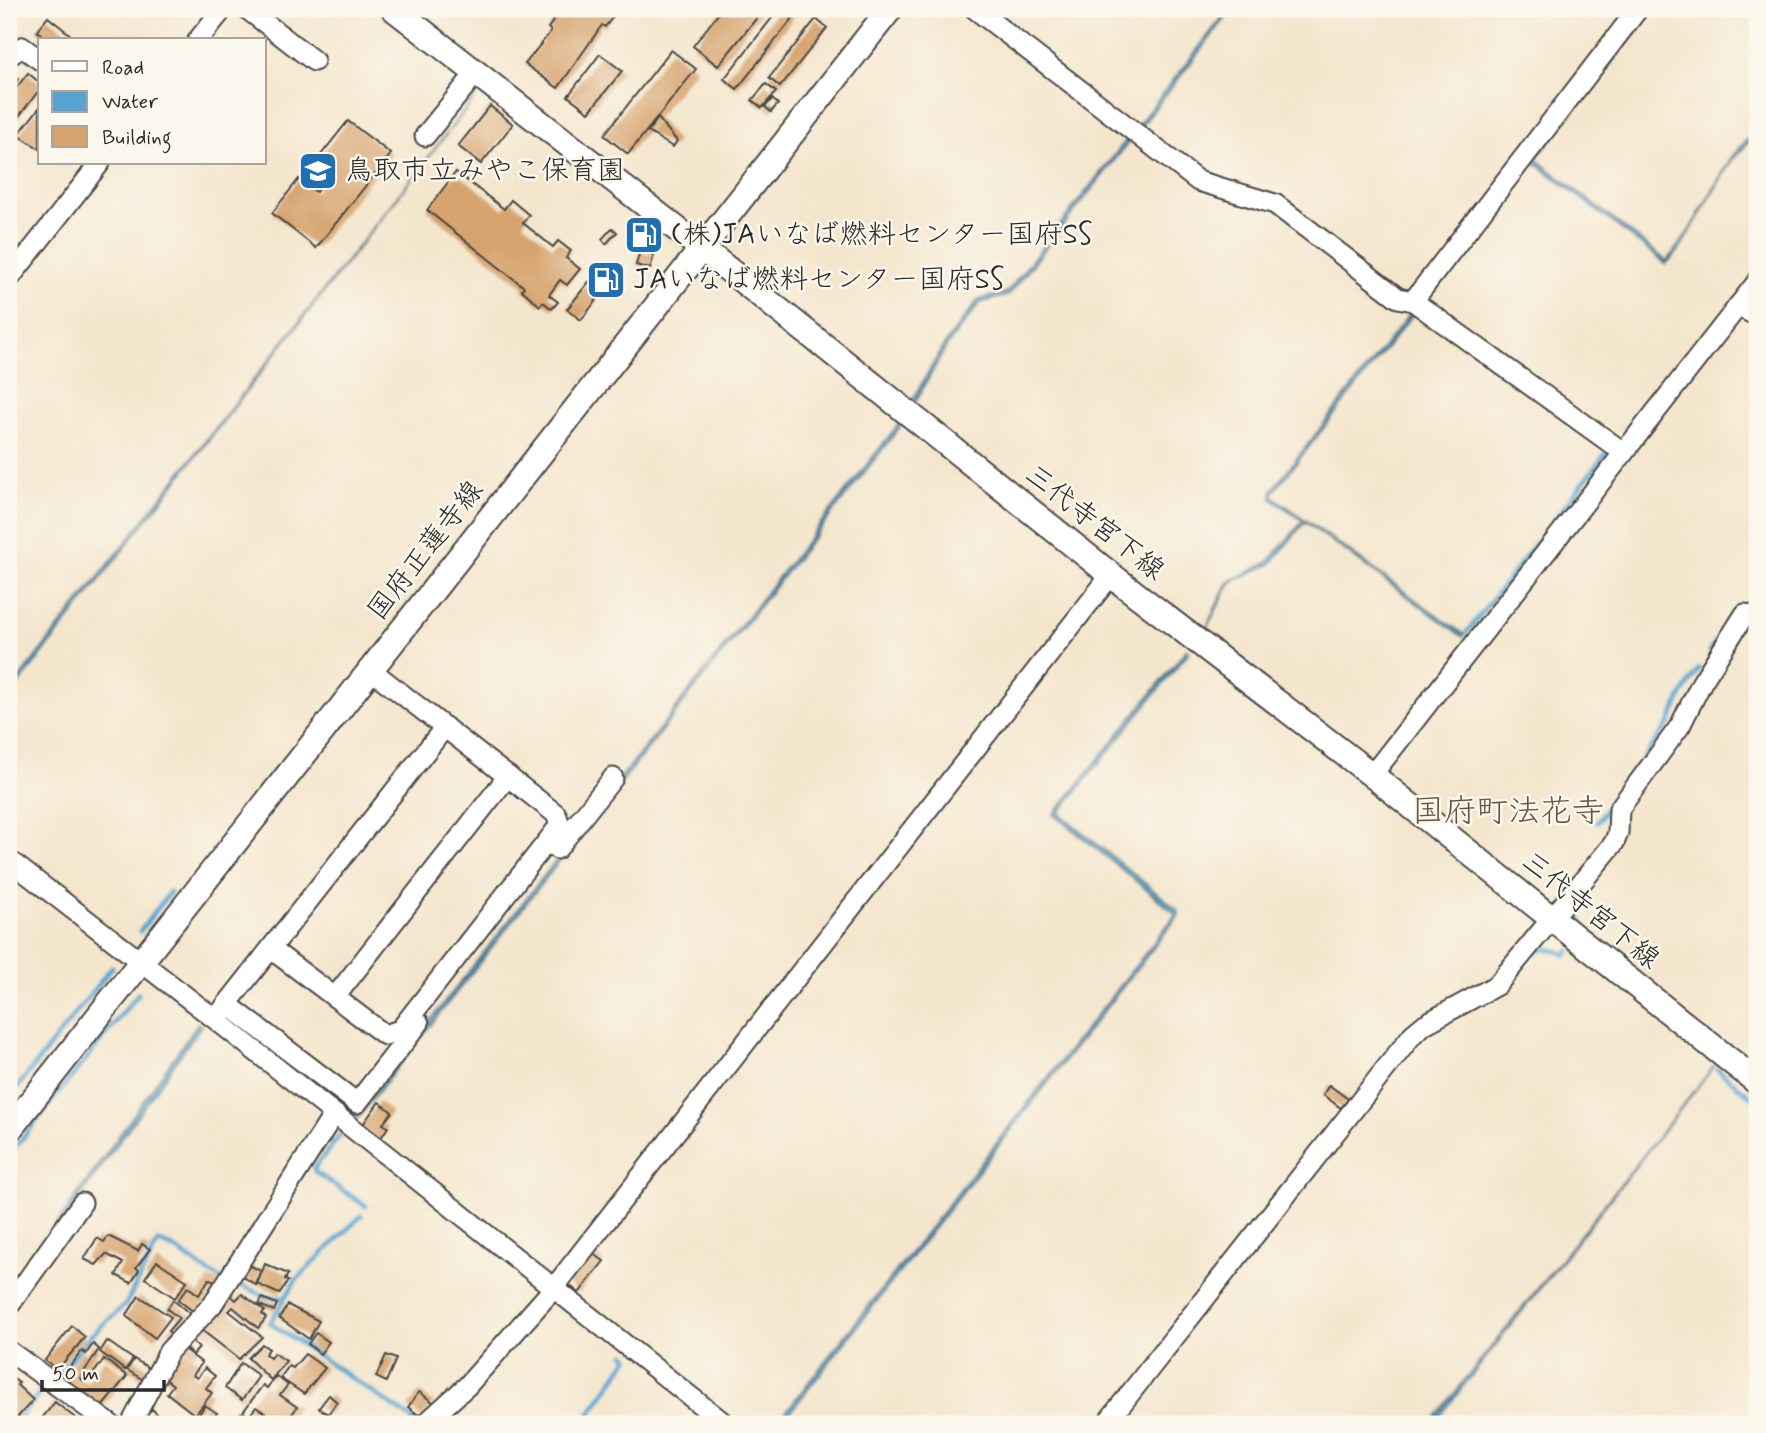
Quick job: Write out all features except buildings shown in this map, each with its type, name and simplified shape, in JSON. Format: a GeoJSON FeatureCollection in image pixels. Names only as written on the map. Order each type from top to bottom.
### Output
{"type":"FeatureCollection","features":[{"type":"Feature","properties":{"kind":"main road","name":"三代寺宮下線"},"geometry":{"type":"LineString","coordinates":[[394,9],[700,247],[1111,575],[1372,775],[1757,1082]]}},
{"type":"Feature","properties":{"kind":"main road","name":"国府正蓮寺線"},"geometry":{"type":"LineString","coordinates":[[9,1130],[700,247],[890,9]]}},
{"type":"Feature","properties":{"kind":"street"},"geometry":{"type":"LineString","coordinates":[[200,38],[223,9]]}},
{"type":"Feature","properties":{"kind":"street"},"geometry":{"type":"LineString","coordinates":[[247,9],[314,61]]}},
{"type":"Feature","properties":{"kind":"street"},"geometry":{"type":"LineString","coordinates":[[975,9],[1198,181],[1275,204],[1398,298],[1413,301],[1623,452]]}},
{"type":"Feature","properties":{"kind":"street"},"geometry":{"type":"LineString","coordinates":[[1413,301],[1638,9]]}},
{"type":"Feature","properties":{"kind":"street"},"geometry":{"type":"LineString","coordinates":[[9,56],[22,47],[38,59]]}},
{"type":"Feature","properties":{"kind":"street"},"geometry":{"type":"LineString","coordinates":[[425,136],[475,74]]}},
{"type":"Feature","properties":{"kind":"street"},"geometry":{"type":"LineString","coordinates":[[9,279],[99,164]]}},
{"type":"Feature","properties":{"kind":"street"},"geometry":{"type":"LineString","coordinates":[[1372,775],[1757,282]]}},
{"type":"Feature","properties":{"kind":"street"},"geometry":{"type":"LineString","coordinates":[[1738,306],[1757,316]]}},
{"type":"Feature","properties":{"kind":"street"},"geometry":{"type":"LineString","coordinates":[[425,1424],[467,1386],[553,1289],[1111,575]]}},
{"type":"Feature","properties":{"kind":"street"},"geometry":{"type":"LineString","coordinates":[[1106,1424],[1413,1034],[1425,1024],[1497,985],[1553,919],[1614,843],[1618,833],[1619,809],[1680,726],[1702,682],[1745,614],[1757,618]]}},
{"type":"Feature","properties":{"kind":"street"},"geometry":{"type":"LineString","coordinates":[[271,948],[385,1035],[393,1033],[400,1030],[561,825],[556,814],[371,670]]}},
{"type":"Feature","properties":{"kind":"street"},"geometry":{"type":"LineString","coordinates":[[221,1011],[445,727]]}},
{"type":"Feature","properties":{"kind":"street"},"geometry":{"type":"LineString","coordinates":[[335,997],[508,776]]}},
{"type":"Feature","properties":{"kind":"street"},"geometry":{"type":"LineString","coordinates":[[9,860],[142,961],[357,1103],[613,778]]}},
{"type":"Feature","properties":{"kind":"street"},"geometry":{"type":"LineString","coordinates":[[221,1011],[334,1114],[725,1424]]}},
{"type":"Feature","properties":{"kind":"street"},"geometry":{"type":"LineString","coordinates":[[131,1424],[169,1351],[212,1305],[334,1114]]}},
{"type":"Feature","properties":{"kind":"street"},"geometry":{"type":"LineString","coordinates":[[9,1306],[82,1203]]}},
{"type":"Feature","properties":{"kind":"street"},"geometry":{"type":"LineString","coordinates":[[9,1351],[110,1424]]}},
{"type":"Feature","properties":{"kind":"water"},"geometry":{"type":"Polygon","coordinates":[[[1229,9],[1233,9],[1009,295],[980,303],[946,347],[916,401],[913,399],[944,345],[978,300],[1007,292],[1229,9]]]}},
{"type":"Feature","properties":{"kind":"water"},"geometry":{"type":"Polygon","coordinates":[[[1649,9],[1654,9],[1536,159],[1667,261],[1689,231],[1733,155],[1751,136],[1752,116],[1757,107],[1753,138],[1732,160],[1678,252],[1666,264],[1534,162],[1428,297],[1424,295],[1649,9]]]}},
{"type":"Feature","properties":{"kind":"water"},"geometry":{"type":"Polygon","coordinates":[[[477,95],[9,697],[9,691],[477,95]]]}},
{"type":"Feature","properties":{"kind":"water"},"geometry":{"type":"Polygon","coordinates":[[[1411,312],[1414,313],[1273,493],[1274,497],[1465,635],[1463,637],[1305,522],[1270,565],[1236,579],[1229,585],[1206,629],[1227,583],[1268,562],[1303,521],[1272,499],[1272,490],[1411,312]]]}},
{"type":"Feature","properties":{"kind":"water"},"geometry":{"type":"Polygon","coordinates":[[[901,421],[901,426],[357,1119],[236,1024],[239,1020],[360,1110],[901,421]]]}},
{"type":"Feature","properties":{"kind":"water"},"geometry":{"type":"Polygon","coordinates":[[[1187,649],[1189,652],[1059,813],[1178,910],[1179,915],[781,1424],[776,1424],[1176,914],[1054,814],[1187,649]]]}},
{"type":"Feature","properties":{"kind":"water"},"geometry":{"type":"Polygon","coordinates":[[[198,1023],[201,1026],[9,1297],[21,1275],[198,1023]]]}},
{"type":"Feature","properties":{"kind":"water"},"geometry":{"type":"Polygon","coordinates":[[[1715,1065],[1434,1424],[1430,1424],[1715,1065]]]}},
{"type":"Feature","properties":{"kind":"waterway"},"geometry":{"type":"LineString","coordinates":[[1626,430],[1660,386],[1670,382]]}},
{"type":"Feature","properties":{"kind":"waterway"},"geometry":{"type":"LineString","coordinates":[[1467,632],[1607,452]]}},
{"type":"Feature","properties":{"kind":"waterway"},"geometry":{"type":"LineString","coordinates":[[1710,651],[1737,606]]}},
{"type":"Feature","properties":{"kind":"waterway"},"geometry":{"type":"LineString","coordinates":[[1597,822],[1670,722],[1682,695],[1699,669]]}},
{"type":"Feature","properties":{"kind":"waterway"},"geometry":{"type":"LineString","coordinates":[[140,931],[170,892]]}},
{"type":"Feature","properties":{"kind":"waterway"},"geometry":{"type":"LineString","coordinates":[[1580,897],[1575,907],[1587,929]]}},
{"type":"Feature","properties":{"kind":"waterway"},"geometry":{"type":"LineString","coordinates":[[1534,953],[1550,950],[1566,955],[1569,951]]}},
{"type":"Feature","properties":{"kind":"waterway"},"geometry":{"type":"LineString","coordinates":[[9,1098],[112,967]]}},
{"type":"Feature","properties":{"kind":"waterway"},"geometry":{"type":"LineString","coordinates":[[9,1155],[138,994]]}},
{"type":"Feature","properties":{"kind":"waterway"},"geometry":{"type":"LineString","coordinates":[[1718,1070],[1757,1101]]}},
{"type":"Feature","properties":{"kind":"waterway"},"geometry":{"type":"LineString","coordinates":[[344,1130],[314,1168],[315,1172],[366,1206]]}},
{"type":"Feature","properties":{"kind":"waterway"},"geometry":{"type":"LineString","coordinates":[[361,1216],[296,1280],[270,1323],[415,1421],[412,1424]]}},
{"type":"Feature","properties":{"kind":"waterway"},"geometry":{"type":"LineString","coordinates":[[55,1378],[90,1336],[126,1304],[158,1242],[222,1279]]}},
{"type":"Feature","properties":{"kind":"waterway"},"geometry":{"type":"LineString","coordinates":[[234,1283],[269,1297],[285,1298]]}},
{"type":"Feature","properties":{"kind":"waterway"},"geometry":{"type":"LineString","coordinates":[[583,1424],[629,1357],[625,1354]]}},
{"type":"Feature","properties":{"kind":"waterway"},"geometry":{"type":"LineString","coordinates":[[15,1424],[48,1383]]}},
{"type":"Feature","properties":{"kind":"place","name":"鳥取市立みやこ保育園"},"geometry":{"type":"Point","coordinates":[318,171]}},
{"type":"Feature","properties":{"kind":"place","name":"(株)JAいなば燃料センター国府SS"},"geometry":{"type":"Point","coordinates":[644,235]}},
{"type":"Feature","properties":{"kind":"place","name":"JAいなば燃料センター国府SS"},"geometry":{"type":"Point","coordinates":[606,280]}},
{"type":"Feature","properties":{"kind":"district","name":"国府町法花寺"},"geometry":{"type":"Point","coordinates":[1508,812]}}]}
